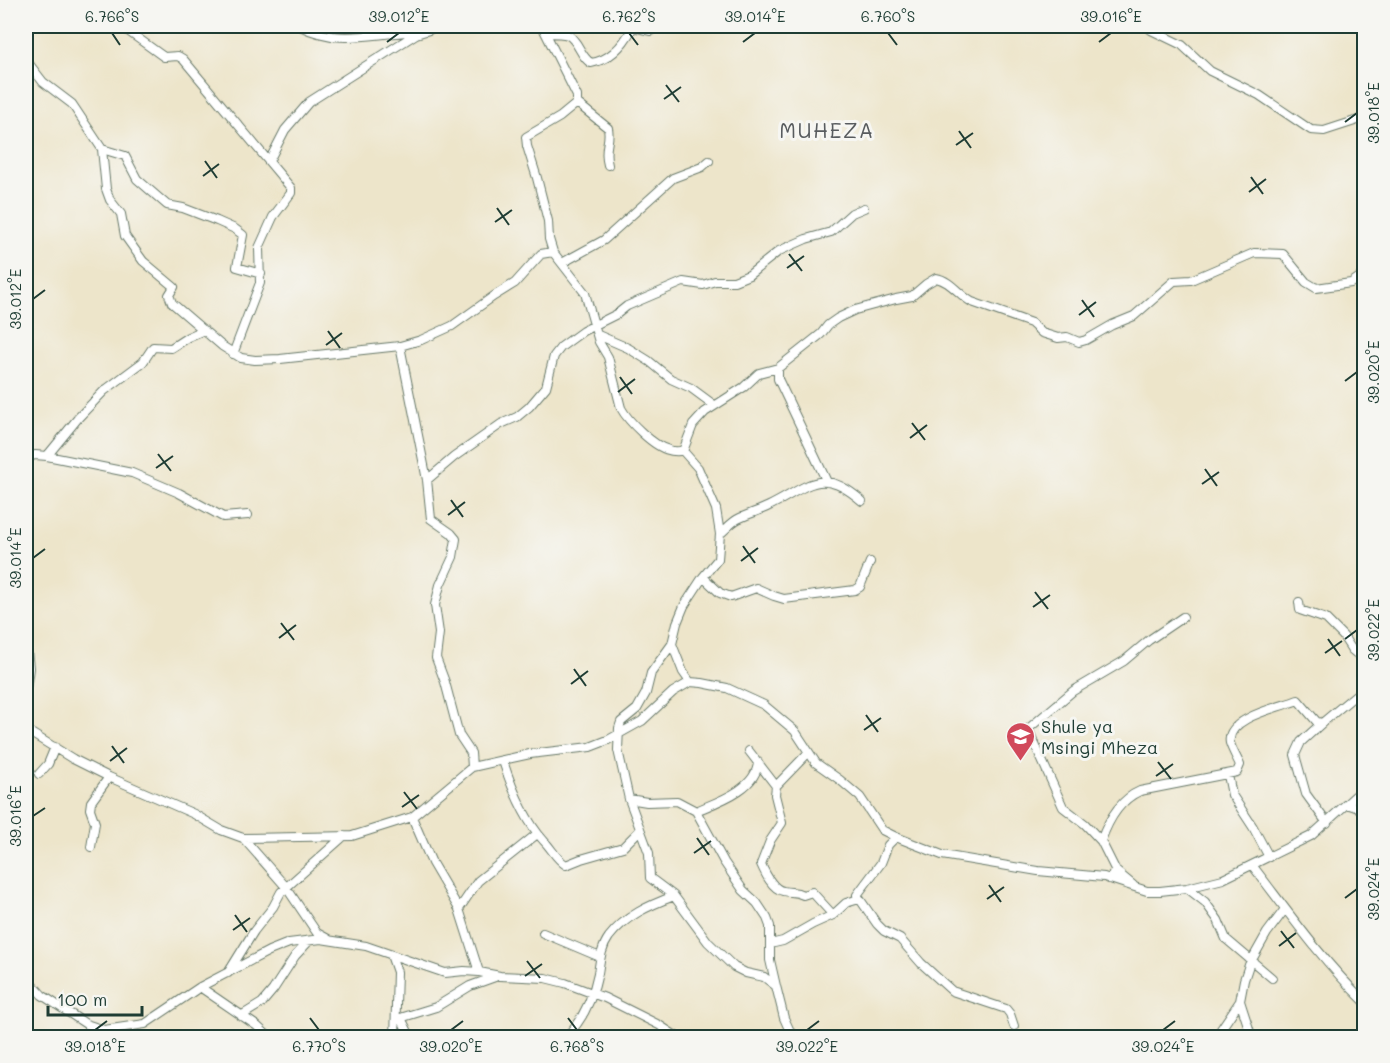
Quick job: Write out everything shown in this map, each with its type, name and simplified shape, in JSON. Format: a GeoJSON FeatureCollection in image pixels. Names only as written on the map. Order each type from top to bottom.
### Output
{"type":"FeatureCollection","features":[{"type":"Feature","properties":{"kind":"street"},"geometry":{"type":"LineString","coordinates":[[121,26],[164,57],[178,56],[183,59],[291,188],[291,193],[273,217],[259,248],[260,283],[233,354]]}},
{"type":"Feature","properties":{"kind":"street"},"geometry":{"type":"LineString","coordinates":[[300,26],[329,37],[356,38],[409,32],[416,34]]}},
{"type":"Feature","properties":{"kind":"street"},"geometry":{"type":"LineString","coordinates":[[382,26],[389,33]]}},
{"type":"Feature","properties":{"kind":"street"},"geometry":{"type":"LineString","coordinates":[[269,161],[285,130],[309,102],[416,34],[435,26]]}},
{"type":"Feature","properties":{"kind":"street"},"geometry":{"type":"LineString","coordinates":[[544,29],[571,37],[581,54],[591,63],[601,62],[614,52],[625,41],[633,27],[651,31],[654,26]]}},
{"type":"Feature","properties":{"kind":"street"},"geometry":{"type":"LineString","coordinates":[[1148,26],[1151,30],[1182,45],[1210,71],[1259,95],[1311,130],[1324,131],[1365,118]]}},
{"type":"Feature","properties":{"kind":"street"},"geometry":{"type":"LineString","coordinates":[[544,29],[577,96],[577,103]]}},
{"type":"Feature","properties":{"kind":"street"},"geometry":{"type":"LineString","coordinates":[[26,60],[43,82],[72,104],[102,149],[106,189],[110,200],[121,214],[125,236],[143,261],[174,287],[169,295],[172,303],[222,346],[241,358],[255,360],[400,346],[421,340],[452,326],[515,283],[542,254],[553,252]]}},
{"type":"Feature","properties":{"kind":"street"},"geometry":{"type":"LineString","coordinates":[[577,103],[609,128],[604,152],[608,165]]}},
{"type":"Feature","properties":{"kind":"street"},"geometry":{"type":"LineString","coordinates":[[577,103],[560,117],[526,137],[548,220],[549,239],[553,252],[585,293],[599,342],[608,357],[621,408],[625,415],[658,446],[669,451],[684,451]]}},
{"type":"Feature","properties":{"kind":"street"},"geometry":{"type":"LineString","coordinates":[[102,149],[125,156],[137,179],[167,205],[183,208],[235,229],[243,235],[237,267],[261,274]]}},
{"type":"Feature","properties":{"kind":"street"},"geometry":{"type":"LineString","coordinates":[[562,263],[604,240],[673,178],[702,167],[709,161]]}},
{"type":"Feature","properties":{"kind":"street"},"geometry":{"type":"LineString","coordinates":[[427,480],[482,437],[530,407],[546,387],[554,356],[573,337],[617,314],[627,306],[683,282],[703,285],[715,281],[734,281],[749,274],[779,250],[831,232],[852,213],[864,208]]}},
{"type":"Feature","properties":{"kind":"street"},"geometry":{"type":"LineString","coordinates":[[684,451],[693,425],[714,405],[744,387],[759,373],[777,368],[838,318],[855,310],[896,298],[912,296],[936,278],[941,279],[972,302],[1031,324],[1042,333],[1058,338],[1067,337],[1079,342],[1134,316],[1174,281],[1191,280],[1254,253],[1283,254],[1306,282],[1316,288],[1351,283],[1365,274]]}},
{"type":"Feature","properties":{"kind":"street"},"geometry":{"type":"LineString","coordinates":[[47,456],[104,391],[143,362],[153,347],[171,348],[204,330]]}},
{"type":"Feature","properties":{"kind":"street"},"geometry":{"type":"LineString","coordinates":[[598,335],[649,360],[671,379],[691,388],[714,405]]}},
{"type":"Feature","properties":{"kind":"street"},"geometry":{"type":"LineString","coordinates":[[400,346],[427,480],[431,519],[456,539],[453,557],[440,585],[435,605],[439,633],[436,658],[459,735],[471,753],[472,767]]}},
{"type":"Feature","properties":{"kind":"street"},"geometry":{"type":"LineString","coordinates":[[777,368],[778,379],[827,482]]}},
{"type":"Feature","properties":{"kind":"street"},"geometry":{"type":"LineString","coordinates":[[684,451],[698,468],[716,509],[720,534],[718,559],[684,606],[676,623],[672,644],[651,673],[646,693],[637,709],[621,722],[618,750],[629,799],[649,853],[650,878],[674,896],[708,942],[734,967],[764,977],[776,986]]}},
{"type":"Feature","properties":{"kind":"street"},"geometry":{"type":"LineString","coordinates":[[26,459],[47,456],[132,473],[179,493],[223,517],[248,515]]}},
{"type":"Feature","properties":{"kind":"street"},"geometry":{"type":"LineString","coordinates":[[720,534],[736,519],[780,501],[807,484],[827,482],[847,488],[862,501]]}},
{"type":"Feature","properties":{"kind":"street"},"geometry":{"type":"LineString","coordinates":[[703,577],[720,593],[731,597],[756,588],[784,598],[855,590],[860,586],[870,562]]}},
{"type":"Feature","properties":{"kind":"street"},"geometry":{"type":"LineString","coordinates":[[1299,602],[1300,610],[1326,620],[1343,636],[1352,650],[1365,660]]}},
{"type":"Feature","properties":{"kind":"street"},"geometry":{"type":"LineString","coordinates":[[1137,888],[1116,871],[1101,842],[1085,824],[1063,807],[1028,729],[1073,691],[1124,661],[1149,640],[1183,617]]}},
{"type":"Feature","properties":{"kind":"street"},"geometry":{"type":"LineString","coordinates":[[26,642],[26,689]]}},
{"type":"Feature","properties":{"kind":"street"},"geometry":{"type":"LineString","coordinates":[[672,644],[690,682]]}},
{"type":"Feature","properties":{"kind":"street"},"geometry":{"type":"LineString","coordinates":[[26,730],[109,777],[194,814],[221,830],[243,838],[352,836],[412,818],[472,767],[530,754],[590,747],[608,740],[642,721],[673,692],[690,682],[702,682],[727,688],[764,705],[795,731],[816,763],[860,798],[882,830],[896,837],[942,855],[1038,871],[1084,874],[1137,888],[1160,891],[1187,888],[1223,879],[1311,836],[1365,788]]}},
{"type":"Feature","properties":{"kind":"street"},"geometry":{"type":"LineString","coordinates":[[1327,823],[1306,794],[1295,755],[1301,742],[1365,688]]}},
{"type":"Feature","properties":{"kind":"street"},"geometry":{"type":"LineString","coordinates":[[1101,842],[1108,822],[1129,796],[1237,772],[1239,769],[1230,741],[1232,732],[1253,715],[1298,700],[1317,722],[1322,723]]}},
{"type":"Feature","properties":{"kind":"street"},"geometry":{"type":"LineString","coordinates":[[39,774],[48,764],[55,747]]}},
{"type":"Feature","properties":{"kind":"street"},"geometry":{"type":"LineString","coordinates":[[749,751],[776,786]]}},
{"type":"Feature","properties":{"kind":"street"},"geometry":{"type":"LineString","coordinates":[[808,753],[776,786],[775,795],[782,823],[770,840],[761,861],[763,869],[778,890],[795,891],[803,895],[813,892],[833,915]]}},
{"type":"Feature","properties":{"kind":"street"},"geometry":{"type":"LineString","coordinates":[[503,761],[510,782],[537,834],[563,864],[570,865],[581,859],[623,847],[640,830]]}},
{"type":"Feature","properties":{"kind":"street"},"geometry":{"type":"LineString","coordinates":[[696,811],[735,794],[757,773],[758,762]]}},
{"type":"Feature","properties":{"kind":"street"},"geometry":{"type":"LineString","coordinates":[[1228,775],[1232,795],[1269,857]]}},
{"type":"Feature","properties":{"kind":"street"},"geometry":{"type":"LineString","coordinates":[[91,847],[95,823],[90,809],[92,802],[109,777]]}},
{"type":"Feature","properties":{"kind":"street"},"geometry":{"type":"LineString","coordinates":[[629,799],[647,802],[677,801],[696,811],[724,862],[743,890],[757,903],[767,918],[770,926],[770,960],[784,1018],[793,1038]]}},
{"type":"Feature","properties":{"kind":"street"},"geometry":{"type":"LineString","coordinates":[[1347,804],[1365,810]]}},
{"type":"Feature","properties":{"kind":"street"},"geometry":{"type":"LineString","coordinates":[[412,818],[432,863],[459,909],[479,972]]}},
{"type":"Feature","properties":{"kind":"street"},"geometry":{"type":"LineString","coordinates":[[459,909],[478,881],[537,834]]}},
{"type":"Feature","properties":{"kind":"street"},"geometry":{"type":"LineString","coordinates":[[228,974],[281,892],[344,836]]}},
{"type":"Feature","properties":{"kind":"street"},"geometry":{"type":"LineString","coordinates":[[896,837],[888,845],[881,863],[859,891],[857,895],[859,899],[884,931],[900,939],[921,963],[952,992],[1006,1009],[1014,1026]]}},
{"type":"Feature","properties":{"kind":"street"},"geometry":{"type":"LineString","coordinates":[[243,838],[286,887],[317,933],[331,940]]}},
{"type":"Feature","properties":{"kind":"street"},"geometry":{"type":"LineString","coordinates":[[1252,865],[1323,958],[1364,1000]]}},
{"type":"Feature","properties":{"kind":"street"},"geometry":{"type":"LineString","coordinates":[[1109,879],[1116,871]]}},
{"type":"Feature","properties":{"kind":"street"},"geometry":{"type":"LineString","coordinates":[[1187,888],[1204,902],[1218,920],[1226,939],[1272,978]]}},
{"type":"Feature","properties":{"kind":"street"},"geometry":{"type":"LineString","coordinates":[[565,1038],[585,1013],[592,994],[600,957],[608,938],[636,912],[674,896]]}},
{"type":"Feature","properties":{"kind":"street"},"geometry":{"type":"LineString","coordinates":[[770,944],[783,941],[833,915],[846,903],[859,899]]}},
{"type":"Feature","properties":{"kind":"street"},"geometry":{"type":"LineString","coordinates":[[1215,1038],[1240,1001],[1244,980],[1252,960],[1267,933],[1285,909]]}},
{"type":"Feature","properties":{"kind":"street"},"geometry":{"type":"LineString","coordinates":[[241,1016],[262,1003],[273,990],[295,956],[310,940],[313,934],[311,926]]}},
{"type":"Feature","properties":{"kind":"street"},"geometry":{"type":"LineString","coordinates":[[543,933],[600,957]]}},
{"type":"Feature","properties":{"kind":"street"},"geometry":{"type":"LineString","coordinates":[[26,977],[42,995],[94,1029],[104,1030],[145,1024],[200,987],[289,943],[331,940],[366,945],[445,973],[479,972],[500,976],[545,978],[566,983],[623,1007],[674,1036]]}},
{"type":"Feature","properties":{"kind":"street"},"geometry":{"type":"LineString","coordinates":[[391,955],[397,972],[399,1019],[395,1038]]}},
{"type":"Feature","properties":{"kind":"street"},"geometry":{"type":"LineString","coordinates":[[764,977],[774,975]]}},
{"type":"Feature","properties":{"kind":"street"},"geometry":{"type":"LineString","coordinates":[[399,1019],[436,1007],[470,986],[500,976]]}},
{"type":"Feature","properties":{"kind":"street"},"geometry":{"type":"LineString","coordinates":[[200,987],[258,1026],[270,1038]]}},
{"type":"Feature","properties":{"kind":"street"},"geometry":{"type":"LineString","coordinates":[[1240,1001],[1252,1038]]}},
{"type":"Feature","properties":{"kind":"street"},"geometry":{"type":"LineString","coordinates":[[399,1019],[411,1038]]}},
{"type":"Feature","properties":{"kind":"place","name":"Shule ya Msingi Mheza"},"geometry":{"type":"Point","coordinates":[1020,762]}},
{"type":"Feature","properties":{"kind":"district","name":"MUHEZA"},"geometry":{"type":"Point","coordinates":[827,129]}}]}
